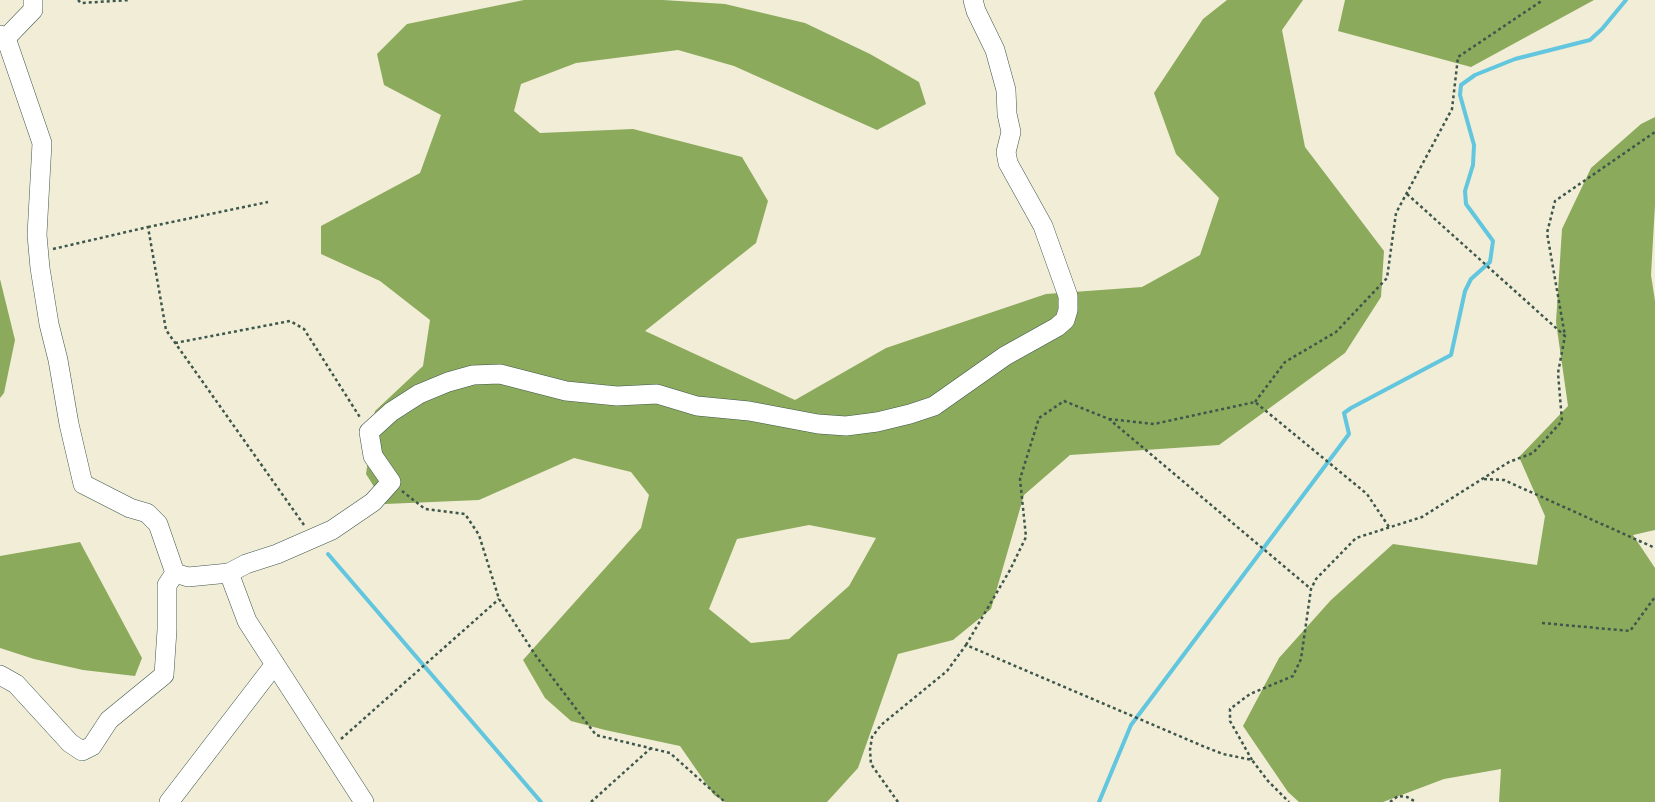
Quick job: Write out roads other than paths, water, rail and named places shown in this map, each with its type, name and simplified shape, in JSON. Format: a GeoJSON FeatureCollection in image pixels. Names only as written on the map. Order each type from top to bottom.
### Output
{"type":"FeatureCollection","features":[{"type":"Feature","properties":{"kind":"street"},"geometry":{"type":"LineString","coordinates":[[33,0],[33,10],[3,37],[42,143],[37,235],[39,252],[49,324],[58,360],[69,424],[83,484],[130,508],[147,513],[158,524],[175,573]]}},
{"type":"Feature","properties":{"kind":"street"},"geometry":{"type":"LineString","coordinates":[[175,573],[188,577],[229,573],[246,564],[277,554],[332,530],[373,502],[391,482],[373,456],[369,432],[392,412],[419,394],[448,382],[473,375],[500,374],[566,391],[617,396],[657,394],[697,406],[749,411],[818,424],[846,426],[878,422],[934,406],[1006,356],[1057,327],[1065,320],[1068,310],[1068,296],[1043,226],[1008,163],[1006,152],[1011,132],[1007,114],[1006,90],[995,50],[976,11],[973,0]]}},
{"type":"Feature","properties":{"kind":"street"},"geometry":{"type":"LineString","coordinates":[[0,675],[16,684],[70,743],[82,751],[92,746],[109,720],[164,675],[167,585],[175,573]]}},
{"type":"Feature","properties":{"kind":"street"},"geometry":{"type":"LineString","coordinates":[[229,573],[247,621],[364,802]]}},
{"type":"Feature","properties":{"kind":"street"},"geometry":{"type":"LineString","coordinates":[[169,802],[275,664]]}},
{"type":"Feature","properties":{"kind":"waterway"},"geometry":{"type":"LineString","coordinates":[[1099,802],[1131,725],[1349,434],[1344,413],[1451,355],[1465,291],[1471,279],[1490,262],[1493,241],[1466,204],[1465,191],[1473,165],[1474,145],[1460,95],[1461,85],[1475,75],[1515,59],[1590,40],[1602,29],[1626,0]]}},
{"type":"Feature","properties":{"kind":"waterway"},"geometry":{"type":"LineString","coordinates":[[328,554],[541,802]]}}]}
